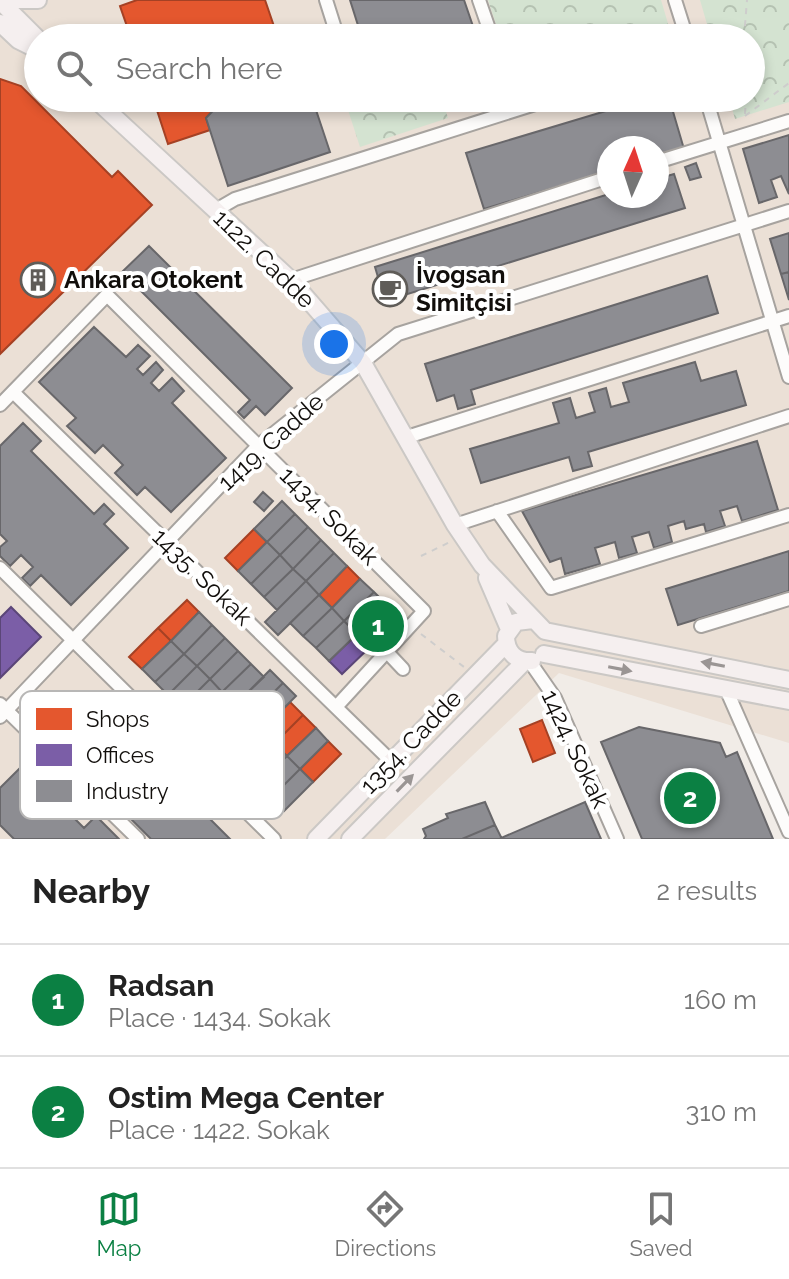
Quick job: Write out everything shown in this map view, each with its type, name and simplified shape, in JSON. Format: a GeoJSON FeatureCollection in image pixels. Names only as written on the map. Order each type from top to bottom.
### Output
{"type":"FeatureCollection","features":[{"type":"Feature","properties":{"kind":"main road"},"geometry":{"type":"LineString","coordinates":[[6,3],[38,0]]}},
{"type":"Feature","properties":{"kind":"main road"},"geometry":{"type":"LineString","coordinates":[[6,3],[25,24]]}},
{"type":"Feature","properties":{"kind":"main road"},"geometry":{"type":"LineString","coordinates":[[0,23],[24,43]]}},
{"type":"Feature","properties":{"kind":"main road","name":"1122. Cadde"},"geometry":{"type":"LineString","coordinates":[[109,112],[291,280],[363,363],[458,531],[482,565]]}},
{"type":"Feature","properties":{"kind":"main road"},"geometry":{"type":"LineString","coordinates":[[482,565],[539,626],[789,680]]}},
{"type":"Feature","properties":{"kind":"main road"},"geometry":{"type":"LineString","coordinates":[[482,565],[516,658],[789,701]]}},
{"type":"Feature","properties":{"kind":"main road","name":"1354. Cadde"},"geometry":{"type":"LineString","coordinates":[[316,839],[475,676],[516,622],[539,626]]}},
{"type":"Feature","properties":{"kind":"main road"},"geometry":{"type":"LineString","coordinates":[[534,659],[539,626]]}},
{"type":"Feature","properties":{"kind":"main road","name":"1354. Cadde"},"geometry":{"type":"LineString","coordinates":[[350,839],[534,659]]}},
{"type":"Feature","properties":{"kind":"street"},"geometry":{"type":"LineString","coordinates":[[326,0],[334,24]]}},
{"type":"Feature","properties":{"kind":"street"},"geometry":{"type":"LineString","coordinates":[[479,0],[487,24]]}},
{"type":"Feature","properties":{"kind":"street"},"geometry":{"type":"LineString","coordinates":[[675,0],[683,24]]}},
{"type":"Feature","properties":{"kind":"street"},"geometry":{"type":"LineString","coordinates":[[216,210],[235,199],[510,112]]}},
{"type":"Feature","properties":{"kind":"street"},"geometry":{"type":"LineString","coordinates":[[710,112],[789,377]]}},
{"type":"Feature","properties":{"kind":"street"},"geometry":{"type":"LineString","coordinates":[[669,158],[789,121]]}},
{"type":"Feature","properties":{"kind":"street"},"geometry":{"type":"LineString","coordinates":[[291,280],[597,181]]}},
{"type":"Feature","properties":{"kind":"street","name":"1419. Cadde"},"geometry":{"type":"LineString","coordinates":[[21,691],[258,446],[398,334],[789,211]]}},
{"type":"Feature","properties":{"kind":"street","name":"1434. Sokak"},"geometry":{"type":"LineString","coordinates":[[13,392],[107,295],[424,611],[411,626]]}},
{"type":"Feature","properties":{"kind":"street"},"geometry":{"type":"LineString","coordinates":[[407,437],[789,316]]}},
{"type":"Feature","properties":{"kind":"street"},"geometry":{"type":"LineString","coordinates":[[0,405],[13,392]]}},
{"type":"Feature","properties":{"kind":"street","name":"1435. Sokak"},"geometry":{"type":"LineString","coordinates":[[13,392],[391,761]]}},
{"type":"Feature","properties":{"kind":"street"},"geometry":{"type":"LineString","coordinates":[[458,531],[497,511],[789,416]]}},
{"type":"Feature","properties":{"kind":"street"},"geometry":{"type":"LineString","coordinates":[[497,511],[551,588],[789,515]]}},
{"type":"Feature","properties":{"kind":"street"},"geometry":{"type":"LineString","coordinates":[[0,568],[125,691]]}},
{"type":"Feature","properties":{"kind":"street"},"geometry":{"type":"LineString","coordinates":[[701,626],[789,599]]}},
{"type":"Feature","properties":{"kind":"street"},"geometry":{"type":"LineString","coordinates":[[336,707],[411,626]]}},
{"type":"Feature","properties":{"kind":"street"},"geometry":{"type":"LineString","coordinates":[[387,652],[403,669]]}},
{"type":"Feature","properties":{"kind":"street","name":"1424. Sokak"},"geometry":{"type":"LineString","coordinates":[[534,659],[555,698],[617,839]]}},
{"type":"Feature","properties":{"kind":"street"},"geometry":{"type":"LineString","coordinates":[[726,689],[789,832]]}},
{"type":"Feature","properties":{"kind":"street","name":"1419. Cadde"},"geometry":{"type":"LineString","coordinates":[[2,710],[20,692]]}},
{"type":"Feature","properties":{"kind":"street"},"geometry":{"type":"LineString","coordinates":[[2,710],[20,727]]}},
{"type":"Feature","properties":{"kind":"street"},"geometry":{"type":"LineString","coordinates":[[117,819],[138,839]]}},
{"type":"Feature","properties":{"kind":"street"},"geometry":{"type":"LineString","coordinates":[[254,819],[274,839]]}},
{"type":"Feature","properties":{"kind":"path"},"geometry":{"type":"LineString","coordinates":[[745,24],[747,0]]}},
{"type":"Feature","properties":{"kind":"path"},"geometry":{"type":"LineString","coordinates":[[765,101],[789,83]]}},
{"type":"Feature","properties":{"kind":"path"},"geometry":{"type":"LineString","coordinates":[[421,556],[458,531]]}},
{"type":"Feature","properties":{"kind":"path"},"geometry":{"type":"LineString","coordinates":[[411,626],[475,676]]}},
{"type":"Feature","properties":{"kind":"shaded area"},"geometry":{"type":"Polygon","coordinates":[[[0,0],[789,0],[789,743],[559,673],[385,839],[0,839],[0,0]]]}},
{"type":"Feature","properties":{"kind":"green space"},"geometry":{"type":"Polygon","coordinates":[[[488,0],[661,0],[668,24],[496,24],[488,0]]]}},
{"type":"Feature","properties":{"kind":"green space"},"geometry":{"type":"Polygon","coordinates":[[[700,0],[789,0],[789,102],[765,110],[765,24],[707,24],[700,0]]]}},
{"type":"Feature","properties":{"kind":"green space"},"geometry":{"type":"Polygon","coordinates":[[[349,112],[446,112],[448,118],[360,147],[349,112]]]}},
{"type":"Feature","properties":{"kind":"green space"},"geometry":{"type":"Polygon","coordinates":[[[733,112],[757,112],[735,119],[733,112]]]}},
{"type":"Feature","properties":{"kind":"building: Shops"},"geometry":{"type":"Polygon","coordinates":[[[137,0],[265,0],[273,24],[126,24],[120,6],[137,0]]]}},
{"type":"Feature","properties":{"kind":"building: Shops","name":"Ankara Otokent"},"geometry":{"type":"Polygon","coordinates":[[[0,79],[24,89],[24,112],[47,112],[112,177],[118,171],[152,205],[0,354],[0,79]]]}},
{"type":"Feature","properties":{"kind":"building: Shops"},"geometry":{"type":"Polygon","coordinates":[[[158,112],[212,112],[206,118],[210,130],[168,144],[158,112]]]}},
{"type":"Feature","properties":{"kind":"building: Shops"},"geometry":{"type":"Polygon","coordinates":[[[254,529],[267,542],[238,571],[225,558],[254,529]]]}},
{"type":"Feature","properties":{"kind":"building: Shops"},"geometry":{"type":"Polygon","coordinates":[[[347,566],[360,579],[332,608],[319,595],[347,566]]]}},
{"type":"Feature","properties":{"kind":"building: Shops"},"geometry":{"type":"Polygon","coordinates":[[[187,600],[199,612],[171,641],[158,628],[187,600]]]}},
{"type":"Feature","properties":{"kind":"building: Shops"},"geometry":{"type":"Polygon","coordinates":[[[158,628],[171,641],[142,669],[129,657],[158,628]]]}},
{"type":"Feature","properties":{"kind":"building: Shops"},"geometry":{"type":"Polygon","coordinates":[[[290,702],[303,715],[284,734],[284,708],[290,702]]]}},
{"type":"Feature","properties":{"kind":"building: Shops"},"geometry":{"type":"Polygon","coordinates":[[[303,715],[316,728],[287,756],[284,753],[284,734],[303,715]]]}},
{"type":"Feature","properties":{"kind":"building: Shops"},"geometry":{"type":"Polygon","coordinates":[[[542,720],[555,753],[533,762],[520,729],[542,720]]]}},
{"type":"Feature","properties":{"kind":"building: Shops"},"geometry":{"type":"Polygon","coordinates":[[[328,741],[341,754],[313,782],[300,769],[328,741]]]}},
{"type":"Feature","properties":{"kind":"building: Offices"},"geometry":{"type":"Polygon","coordinates":[[[11,607],[41,637],[0,678],[0,618],[11,607]]]}},
{"type":"Feature","properties":{"kind":"building: Offices"},"geometry":{"type":"Polygon","coordinates":[[[357,634],[370,647],[342,674],[329,661],[357,634]]]}},
{"type":"Feature","properties":{"kind":"building: Industry"},"geometry":{"type":"Polygon","coordinates":[[[350,0],[464,0],[472,24],[358,24],[350,0]]]}},
{"type":"Feature","properties":{"kind":"building: Industry"},"geometry":{"type":"Polygon","coordinates":[[[212,112],[317,112],[330,152],[228,186],[206,118],[212,112]]]}},
{"type":"Feature","properties":{"kind":"building: Industry"},"geometry":{"type":"Polygon","coordinates":[[[602,112],[673,112],[684,149],[669,153],[669,136],[597,136],[597,175],[484,209],[466,153],[602,112]]]}},
{"type":"Feature","properties":{"kind":"building: Industry"},"geometry":{"type":"Polygon","coordinates":[[[789,135],[789,194],[781,176],[771,180],[777,197],[759,203],[743,149],[789,135]]]}},
{"type":"Feature","properties":{"kind":"building: Industry"},"geometry":{"type":"Polygon","coordinates":[[[696,163],[701,177],[690,180],[685,167],[696,163]]]}},
{"type":"Feature","properties":{"kind":"building: Industry"},"geometry":{"type":"Polygon","coordinates":[[[674,174],[685,208],[385,301],[375,267],[597,198],[597,208],[669,208],[669,175],[674,174]]]}},
{"type":"Feature","properties":{"kind":"building: Industry"},"geometry":{"type":"Polygon","coordinates":[[[789,233],[789,272],[781,274],[770,239],[789,233]]]}},
{"type":"Feature","properties":{"kind":"building: Industry"},"geometry":{"type":"Polygon","coordinates":[[[149,246],[292,388],[265,415],[256,406],[244,418],[238,412],[250,400],[122,272],[149,246]]]}},
{"type":"Feature","properties":{"kind":"building: Industry"},"geometry":{"type":"Polygon","coordinates":[[[789,272],[789,300],[781,274],[789,272]]]}},
{"type":"Feature","properties":{"kind":"building: Industry"},"geometry":{"type":"Polygon","coordinates":[[[707,276],[718,313],[471,390],[475,404],[458,409],[454,395],[437,401],[425,364],[707,276]]]}},
{"type":"Feature","properties":{"kind":"building: Industry"},"geometry":{"type":"Polygon","coordinates":[[[94,327],[126,357],[138,345],[150,356],[137,369],[143,375],[156,362],[163,370],[151,383],[159,391],[172,378],[184,391],[172,403],[226,458],[171,512],[145,487],[137,495],[115,473],[123,465],[103,445],[95,453],[67,426],[76,418],[39,382],[94,327]]]}},
{"type":"Feature","properties":{"kind":"building: Industry"},"geometry":{"type":"Polygon","coordinates":[[[695,362],[701,381],[736,371],[746,405],[588,452],[592,466],[573,471],[569,457],[481,483],[470,449],[559,423],[553,403],[570,398],[576,418],[595,412],[589,393],[606,388],[611,407],[629,402],[623,383],[695,362]]]}},
{"type":"Feature","properties":{"kind":"building: Industry"},"geometry":{"type":"Polygon","coordinates":[[[23,423],[41,441],[31,451],[94,514],[104,504],[114,514],[104,524],[128,548],[71,605],[41,575],[30,586],[22,578],[33,567],[21,555],[10,566],[0,556],[0,547],[7,541],[0,534],[0,446],[23,423]]]}},
{"type":"Feature","properties":{"kind":"building: Industry"},"geometry":{"type":"Polygon","coordinates":[[[757,441],[778,510],[742,521],[737,506],[720,511],[725,526],[706,532],[704,524],[686,529],[684,521],[668,526],[672,542],[654,548],[649,532],[632,537],[637,553],[619,558],[615,542],[595,548],[600,564],[565,574],[561,558],[550,562],[522,511],[757,441]]]}},
{"type":"Feature","properties":{"kind":"building: Industry"},"geometry":{"type":"Polygon","coordinates":[[[263,492],[273,501],[264,511],[254,502],[263,492]]]}},
{"type":"Feature","properties":{"kind":"building: Industry"},"geometry":{"type":"Polygon","coordinates":[[[282,501],[295,514],[267,542],[254,529],[282,501]]]}},
{"type":"Feature","properties":{"kind":"building: Industry"},"geometry":{"type":"Polygon","coordinates":[[[295,514],[308,527],[280,555],[267,542],[295,514]]]}},
{"type":"Feature","properties":{"kind":"building: Industry"},"geometry":{"type":"Polygon","coordinates":[[[308,527],[321,540],[293,569],[280,555],[308,527]]]}},
{"type":"Feature","properties":{"kind":"building: Industry"},"geometry":{"type":"Polygon","coordinates":[[[321,540],[334,553],[306,581],[293,569],[321,540]]]}},
{"type":"Feature","properties":{"kind":"building: Industry"},"geometry":{"type":"Polygon","coordinates":[[[267,542],[280,555],[251,584],[238,571],[267,542]]]}},
{"type":"Feature","properties":{"kind":"building: Industry"},"geometry":{"type":"Polygon","coordinates":[[[789,551],[789,591],[678,625],[666,589],[789,551]]]}},
{"type":"Feature","properties":{"kind":"building: Industry"},"geometry":{"type":"Polygon","coordinates":[[[334,553],[347,566],[319,595],[306,581],[334,553]]]}},
{"type":"Feature","properties":{"kind":"building: Industry"},"geometry":{"type":"Polygon","coordinates":[[[280,555],[293,569],[264,597],[251,584],[280,555]]]}},
{"type":"Feature","properties":{"kind":"building: Industry"},"geometry":{"type":"Polygon","coordinates":[[[293,569],[306,581],[277,610],[264,597],[293,569]]]}},
{"type":"Feature","properties":{"kind":"building: Industry"},"geometry":{"type":"Polygon","coordinates":[[[360,579],[374,592],[344,621],[332,608],[360,579]]]}},
{"type":"Feature","properties":{"kind":"building: Industry"},"geometry":{"type":"Polygon","coordinates":[[[306,581],[319,595],[278,635],[265,622],[306,581]]]}},
{"type":"Feature","properties":{"kind":"building: Industry"},"geometry":{"type":"Polygon","coordinates":[[[374,592],[387,605],[357,634],[344,621],[374,592]]]}},
{"type":"Feature","properties":{"kind":"building: Industry"},"geometry":{"type":"Polygon","coordinates":[[[319,595],[332,608],[303,636],[290,623],[319,595]]]}},
{"type":"Feature","properties":{"kind":"building: Industry"},"geometry":{"type":"Polygon","coordinates":[[[387,605],[400,618],[370,647],[357,634],[387,605]]]}},
{"type":"Feature","properties":{"kind":"building: Industry"},"geometry":{"type":"Polygon","coordinates":[[[332,608],[344,621],[316,648],[303,636],[332,608]]]}},
{"type":"Feature","properties":{"kind":"building: Industry"},"geometry":{"type":"Polygon","coordinates":[[[199,612],[212,625],[184,654],[171,641],[199,612]]]}},
{"type":"Feature","properties":{"kind":"building: Industry"},"geometry":{"type":"Polygon","coordinates":[[[344,621],[357,634],[329,661],[316,648],[344,621]]]}},
{"type":"Feature","properties":{"kind":"building: Industry"},"geometry":{"type":"Polygon","coordinates":[[[212,625],[225,638],[197,666],[184,654],[212,625]]]}},
{"type":"Feature","properties":{"kind":"building: Industry"},"geometry":{"type":"Polygon","coordinates":[[[225,638],[238,651],[210,679],[197,666],[225,638]]]}},
{"type":"Feature","properties":{"kind":"building: Industry"},"geometry":{"type":"Polygon","coordinates":[[[171,641],[184,654],[155,682],[142,669],[171,641]]]}},
{"type":"Feature","properties":{"kind":"building: Industry"},"geometry":{"type":"Polygon","coordinates":[[[238,651],[251,664],[223,691],[210,679],[238,651]]]}},
{"type":"Feature","properties":{"kind":"building: Industry"},"geometry":{"type":"Polygon","coordinates":[[[184,654],[197,666],[172,691],[164,691],[155,682],[184,654]]]}},
{"type":"Feature","properties":{"kind":"building: Industry"},"geometry":{"type":"Polygon","coordinates":[[[251,664],[264,677],[250,691],[223,691],[251,664]]]}},
{"type":"Feature","properties":{"kind":"building: Industry"},"geometry":{"type":"Polygon","coordinates":[[[197,666],[210,679],[198,691],[172,691],[197,666]]]}},
{"type":"Feature","properties":{"kind":"building: Industry"},"geometry":{"type":"Polygon","coordinates":[[[270,670],[283,683],[275,691],[249,691],[270,670]]]}},
{"type":"Feature","properties":{"kind":"building: Industry"},"geometry":{"type":"Polygon","coordinates":[[[210,679],[221,691],[198,691],[210,679]]]}},
{"type":"Feature","properties":{"kind":"building: Industry"},"geometry":{"type":"Polygon","coordinates":[[[283,683],[296,696],[284,708],[284,691],[275,691],[283,683]]]}},
{"type":"Feature","properties":{"kind":"building: Industry"},"geometry":{"type":"Polygon","coordinates":[[[639,727],[720,743],[726,757],[737,752],[773,839],[642,839],[601,742],[639,727]]]}},
{"type":"Feature","properties":{"kind":"building: Industry"},"geometry":{"type":"Polygon","coordinates":[[[316,728],[328,741],[300,769],[287,756],[316,728]]]}},
{"type":"Feature","properties":{"kind":"building: Industry"},"geometry":{"type":"Polygon","coordinates":[[[287,756],[300,769],[284,785],[284,759],[287,756]]]}},
{"type":"Feature","properties":{"kind":"building: Industry"},"geometry":{"type":"Polygon","coordinates":[[[20,768],[20,819],[75,819],[84,828],[93,819],[99,819],[119,839],[14,839],[0,825],[0,788],[20,768]]]}},
{"type":"Feature","properties":{"kind":"building: Industry"},"geometry":{"type":"Polygon","coordinates":[[[300,769],[313,782],[284,811],[284,785],[300,769]]]}},
{"type":"Feature","properties":{"kind":"building: Industry"},"geometry":{"type":"Polygon","coordinates":[[[485,802],[495,825],[462,839],[424,839],[423,829],[448,818],[446,814],[485,802]]]}},
{"type":"Feature","properties":{"kind":"building: Industry"},"geometry":{"type":"Polygon","coordinates":[[[585,802],[601,839],[501,838],[585,802]]]}},
{"type":"Feature","properties":{"kind":"building: Industry"},"geometry":{"type":"Polygon","coordinates":[[[131,819],[210,819],[230,839],[151,839],[131,819]]]}},
{"type":"Feature","properties":{"kind":"building: Industry"},"geometry":{"type":"Polygon","coordinates":[[[495,825],[502,839],[462,839],[495,825]]]}},
{"type":"Feature","properties":{"kind":"place","name":"Ankara Otokent"},"geometry":{"type":"Point","coordinates":[38,280]}},
{"type":"Feature","properties":{"kind":"place","name":"İvogsan Simitçisi"},"geometry":{"type":"Point","coordinates":[390,289]}},
{"type":"Feature","properties":{"kind":"place","name":"Radsan"},"geometry":{"type":"Point","coordinates":[378,626]}},
{"type":"Feature","properties":{"kind":"place","name":"Ostim Mega Center"},"geometry":{"type":"Point","coordinates":[690,798]}}]}
